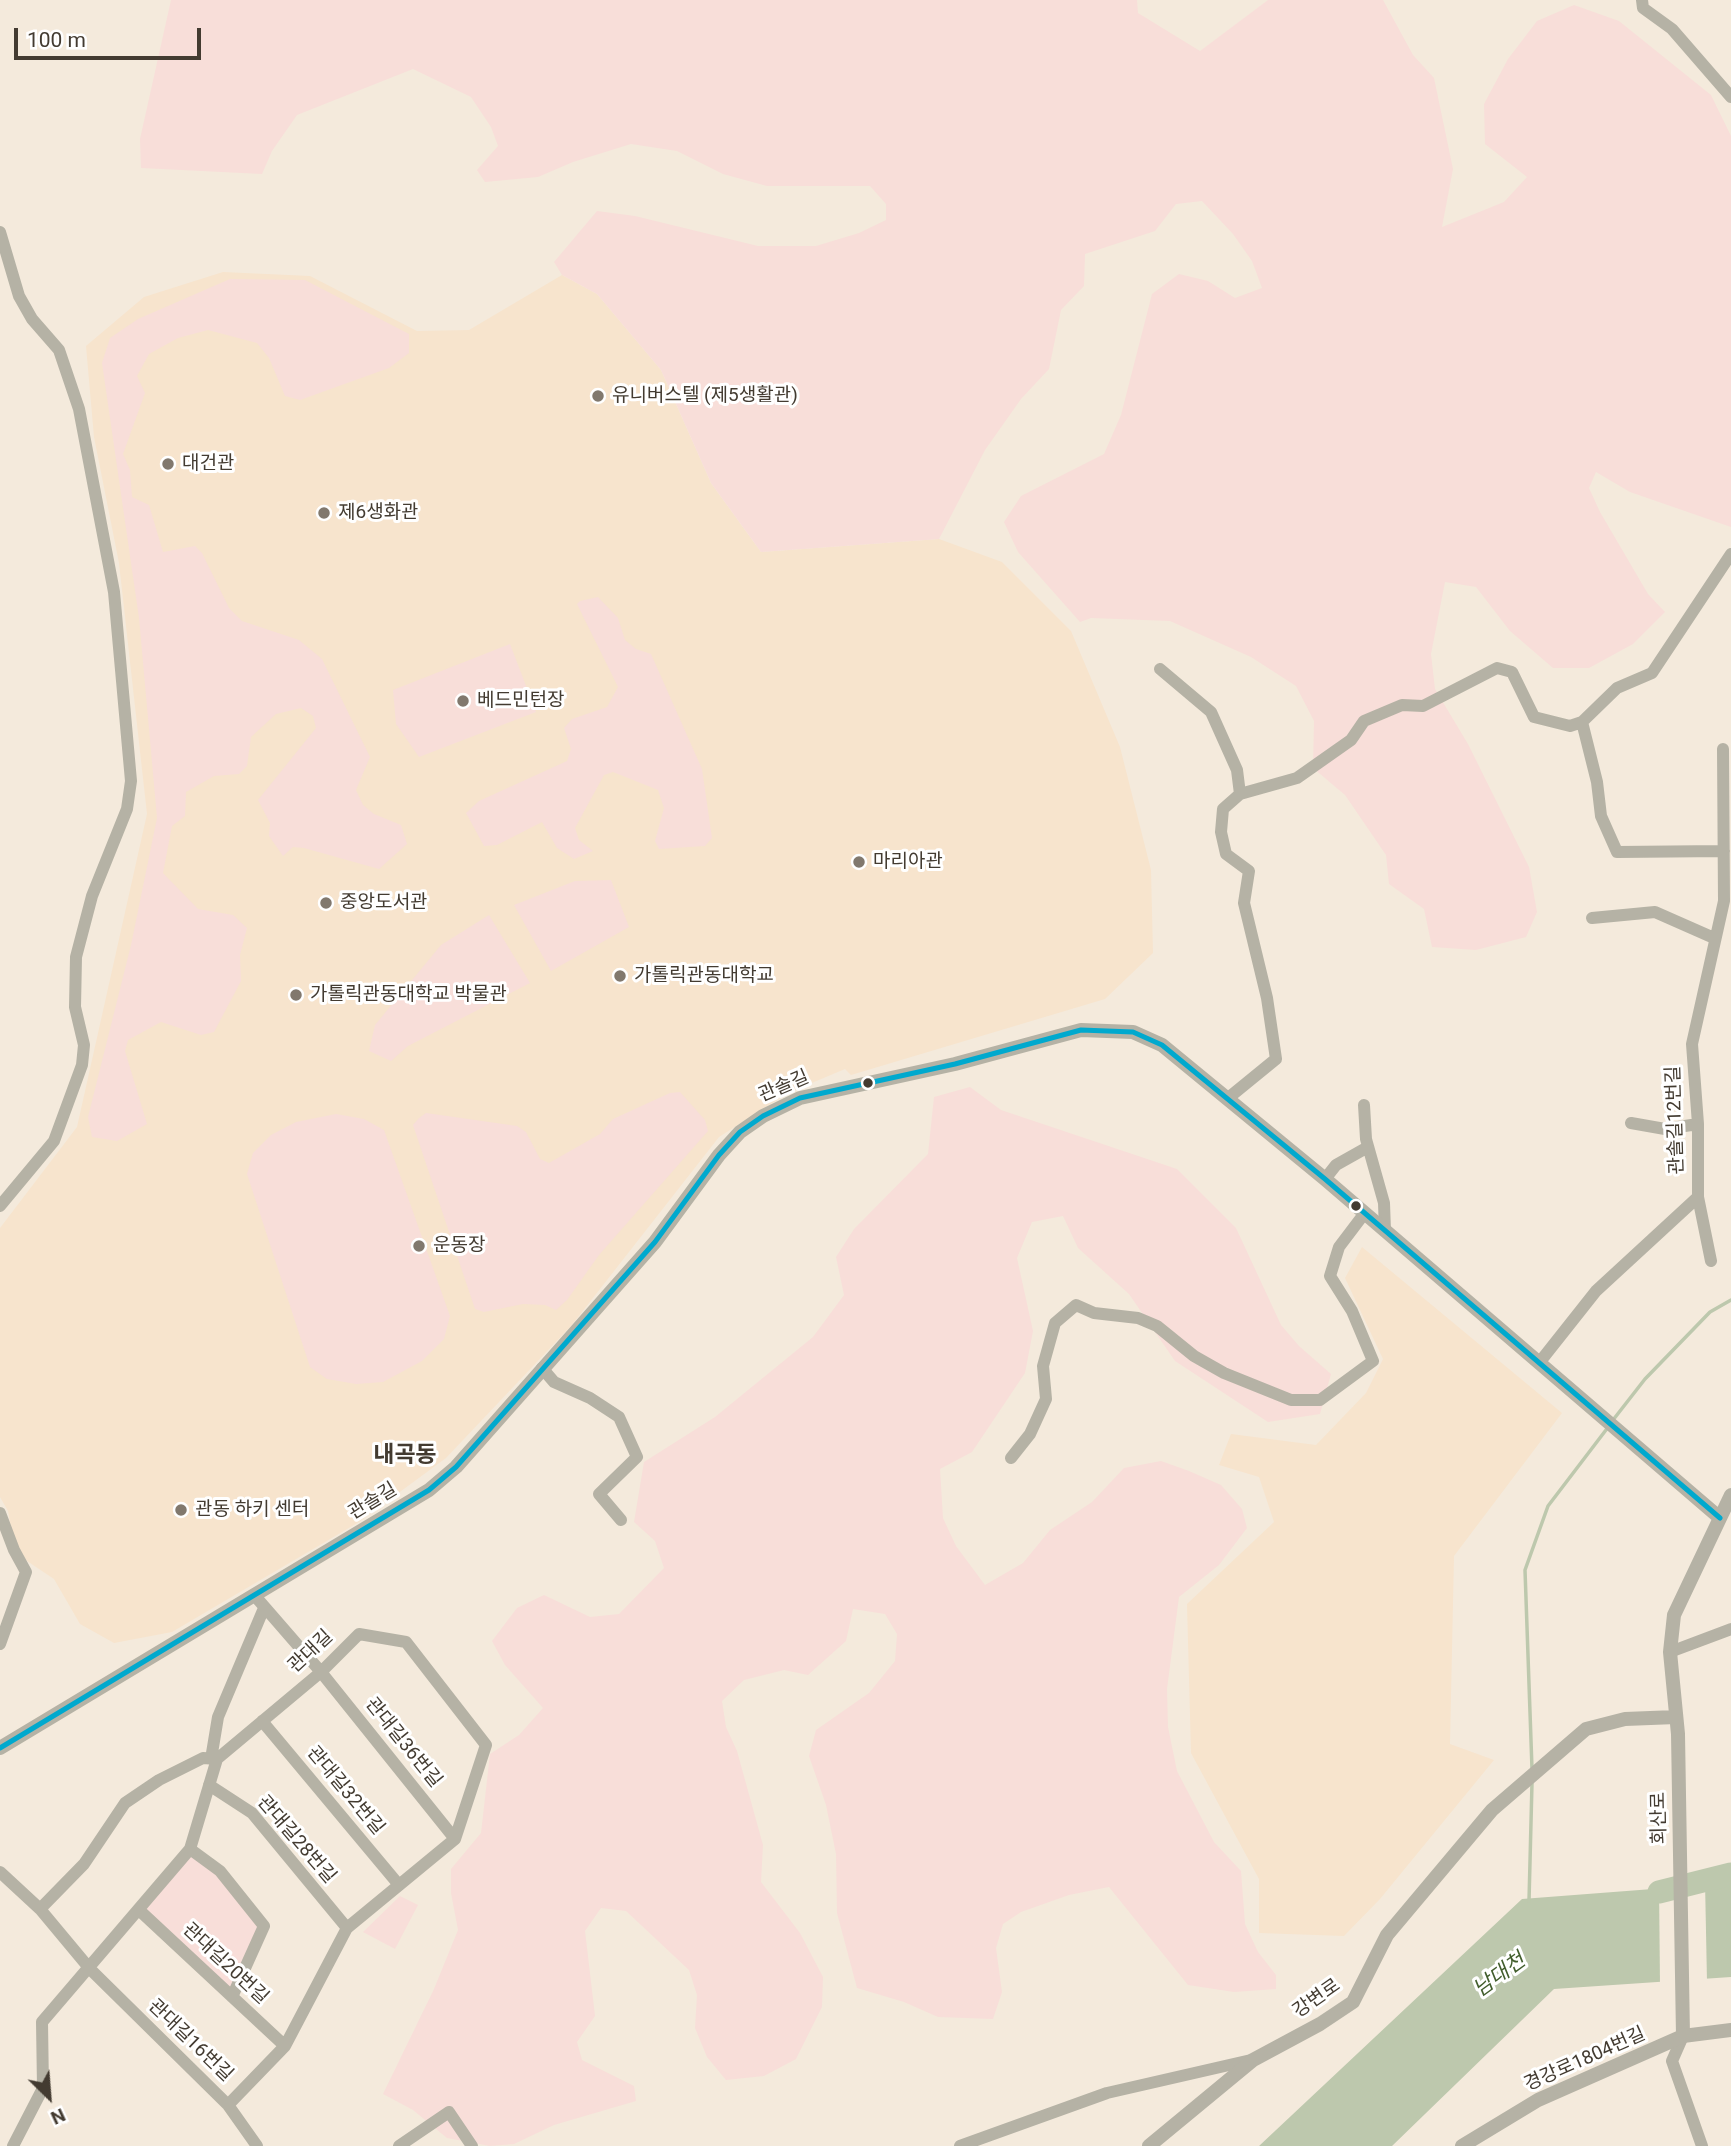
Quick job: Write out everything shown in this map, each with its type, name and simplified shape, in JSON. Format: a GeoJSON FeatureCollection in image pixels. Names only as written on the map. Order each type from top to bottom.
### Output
{"type":"FeatureCollection","features":[{"type":"Feature","properties":{"kind":"street"},"geometry":{"type":"LineString","coordinates":[[1642,0],[1643,8],[1672,29],[1731,97]]}},
{"type":"Feature","properties":{"kind":"street"},"geometry":{"type":"LineString","coordinates":[[0,232],[19,296],[32,319],[59,350],[79,409],[114,592],[131,781],[127,809],[92,896],[76,957],[75,1007],[84,1045],[82,1065],[54,1141],[0,1206]]}},
{"type":"Feature","properties":{"kind":"street"},"geometry":{"type":"LineString","coordinates":[[1227,1098],[1276,1059],[1267,998],[1244,904],[1249,872],[1226,854],[1221,832],[1223,809],[1240,794],[1297,778],[1351,740],[1364,721],[1402,705],[1423,706],[1497,668],[1512,672],[1534,717],[1570,726],[1582,722],[1617,688],[1652,673],[1731,554]]}},
{"type":"Feature","properties":{"kind":"street"},"geometry":{"type":"LineString","coordinates":[[1160,668],[1211,712],[1237,770],[1240,794]]}},
{"type":"Feature","properties":{"kind":"street"},"geometry":{"type":"LineString","coordinates":[[1582,722],[1597,782],[1601,816],[1617,852],[1724,851]]}},
{"type":"Feature","properties":{"kind":"street","name":"관솔길12번길"},"geometry":{"type":"LineString","coordinates":[[1539,1363],[1596,1291],[1698,1197],[1698,1124],[1692,1044],[1714,938],[1727,902],[1723,749]]}},
{"type":"Feature","properties":{"kind":"street"},"geometry":{"type":"LineString","coordinates":[[1592,918],[1655,912],[1714,938]]}},
{"type":"Feature","properties":{"kind":"street","name":"관솔길"},"geometry":{"type":"LineString","coordinates":[[0,1748],[259,1602],[429,1490],[456,1467],[655,1242],[699,1180],[740,1132],[763,1116],[800,1098],[955,1063],[1051,1036],[1107,1028],[1133,1032],[1162,1045],[1325,1179],[1720,1518]]}},
{"type":"Feature","properties":{"kind":"street"},"geometry":{"type":"LineString","coordinates":[[1363,1105],[1368,1147],[1384,1203],[1385,1231]]}},
{"type":"Feature","properties":{"kind":"street"},"geometry":{"type":"LineString","coordinates":[[1631,1123],[1665,1129],[1698,1124]]}},
{"type":"Feature","properties":{"kind":"street"},"geometry":{"type":"LineString","coordinates":[[1325,1179],[1336,1165],[1368,1147]]}},
{"type":"Feature","properties":{"kind":"street"},"geometry":{"type":"LineString","coordinates":[[1698,1197],[1711,1261]]}},
{"type":"Feature","properties":{"kind":"street"},"geometry":{"type":"LineString","coordinates":[[1011,1458],[1030,1434],[1046,1399],[1043,1366],[1055,1323],[1076,1306],[1094,1313],[1138,1318],[1157,1326],[1194,1356],[1224,1373],[1291,1400],[1320,1400],[1373,1361],[1352,1311],[1330,1276],[1339,1247],[1364,1214]]}},
{"type":"Feature","properties":{"kind":"street"},"geometry":{"type":"LineString","coordinates":[[542,1368],[554,1382],[590,1398],[619,1417],[637,1457],[598,1494],[621,1520]]}},
{"type":"Feature","properties":{"kind":"street","name":"회산로"},"geometry":{"type":"LineString","coordinates":[[1702,2146],[1672,2061],[1683,2036],[1684,2016],[1678,1734],[1670,1652],[1674,1615],[1731,1495]]}},
{"type":"Feature","properties":{"kind":"street"},"geometry":{"type":"LineString","coordinates":[[0,1513],[14,1550],[26,1572],[0,1644]]}},
{"type":"Feature","properties":{"kind":"street"},"geometry":{"type":"LineString","coordinates":[[13,2146],[43,2088],[42,2022],[190,1849],[209,1785],[218,1717],[259,1602],[321,1672]]}},
{"type":"Feature","properties":{"kind":"street"},"geometry":{"type":"LineString","coordinates":[[1670,1652],[1731,1629]]}},
{"type":"Feature","properties":{"kind":"street","name":"관대길"},"geometry":{"type":"LineString","coordinates":[[214,1759],[321,1672],[359,1634],[406,1642],[486,1745],[454,1839]]}},
{"type":"Feature","properties":{"kind":"street","name":"관대길36번길"},"geometry":{"type":"LineString","coordinates":[[321,1672],[454,1839]]}},
{"type":"Feature","properties":{"kind":"street","name":"강변로"},"geometry":{"type":"LineString","coordinates":[[1149,2146],[1252,2060],[1320,2025],[1353,2002],[1387,1934],[1492,1810],[1586,1728],[1625,1719],[1676,1717]]}},
{"type":"Feature","properties":{"kind":"street","name":"관대길32번길"},"geometry":{"type":"LineString","coordinates":[[262,1721],[399,1885]]}},
{"type":"Feature","properties":{"kind":"street"},"geometry":{"type":"LineString","coordinates":[[40,1909],[85,1864],[125,1803],[159,1780],[204,1758],[214,1759]]}},
{"type":"Feature","properties":{"kind":"street","name":"관대길28번길"},"geometry":{"type":"LineString","coordinates":[[209,1785],[252,1813],[347,1928]]}},
{"type":"Feature","properties":{"kind":"street"},"geometry":{"type":"LineString","coordinates":[[228,2105],[285,2046],[347,1928],[454,1839]]}},
{"type":"Feature","properties":{"kind":"street"},"geometry":{"type":"LineString","coordinates":[[190,1849],[220,1871],[264,1926],[232,1997]]}},
{"type":"Feature","properties":{"kind":"street","name":"관대길16번길"},"geometry":{"type":"LineString","coordinates":[[0,1872],[40,1909],[90,1969],[228,2105],[257,2146]]}},
{"type":"Feature","properties":{"kind":"street","name":"관대길20번길"},"geometry":{"type":"LineString","coordinates":[[139,1910],[285,2046]]}},
{"type":"Feature","properties":{"kind":"street","name":"경강로1804번길"},"geometry":{"type":"LineString","coordinates":[[1462,2146],[1538,2100],[1683,2036],[1731,2030]]}},
{"type":"Feature","properties":{"kind":"street"},"geometry":{"type":"LineString","coordinates":[[960,2146],[1107,2093],[1252,2060]]}},
{"type":"Feature","properties":{"kind":"street"},"geometry":{"type":"LineString","coordinates":[[399,2146],[449,2112],[472,2146]]}},
{"type":"Feature","properties":{"kind":"shaded area"},"geometry":{"type":"Polygon","coordinates":[[[171,0],[1137,0],[1138,13],[1200,51],[1268,0],[1383,0],[1413,55],[1434,78],[1453,169],[1442,227],[1504,202],[1527,177],[1485,144],[1484,104],[1508,59],[1537,21],[1574,5],[1619,21],[1711,95],[1731,136],[1731,527],[1630,492],[1596,472],[1589,488],[1600,512],[1648,594],[1665,612],[1633,644],[1589,668],[1553,668],[1510,631],[1476,587],[1445,582],[1431,654],[1435,689],[1468,744],[1529,867],[1537,912],[1526,937],[1476,950],[1432,947],[1424,909],[1389,884],[1386,855],[1345,795],[1313,768],[1314,721],[1296,686],[1251,657],[1170,621],[1091,618],[1080,622],[1018,552],[1004,522],[1021,496],[1104,454],[1121,415],[1152,294],[1179,274],[1208,281],[1235,298],[1262,288],[1252,261],[1233,234],[1202,201],[1176,204],[1155,231],[1085,254],[1084,286],[1061,310],[1049,369],[1021,399],[985,450],[939,539],[761,552],[711,483],[661,370],[597,294],[562,275],[554,262],[597,211],[635,216],[758,246],[816,246],[859,233],[886,220],[886,204],[870,186],[767,186],[723,174],[677,151],[631,144],[573,162],[538,177],[485,182],[477,170],[498,146],[491,127],[471,97],[413,69],[297,115],[272,151],[262,174],[141,168],[140,139],[171,0]]]}},
{"type":"Feature","properties":{"kind":"shaded area","name":"가톨릭관동대학교"},"geometry":{"type":"Polygon","coordinates":[[[223,272],[310,276],[417,331],[469,330],[562,275],[597,294],[661,370],[711,483],[761,552],[939,539],[1002,562],[1071,631],[1120,747],[1151,870],[1153,953],[1105,999],[851,1075],[845,1069],[788,1093],[719,1137],[571,1326],[446,1458],[359,1522],[172,1632],[114,1643],[80,1624],[54,1579],[27,1561],[14,1545],[8,1511],[0,1497],[0,1228],[77,1127],[147,814],[119,563],[94,437],[86,346],[144,297],[223,272]]]}},
{"type":"Feature","properties":{"kind":"shaded area"},"geometry":{"type":"Polygon","coordinates":[[[230,279],[305,280],[409,334],[409,353],[389,368],[300,400],[285,396],[269,358],[257,343],[208,330],[178,338],[149,354],[137,376],[145,393],[123,454],[130,470],[132,497],[149,505],[163,552],[195,546],[202,553],[229,608],[242,621],[299,640],[322,659],[370,757],[356,790],[363,805],[374,814],[401,825],[407,844],[379,869],[304,848],[293,847],[283,856],[269,836],[270,823],[258,800],[316,728],[313,716],[301,708],[276,714],[251,737],[247,766],[239,774],[214,776],[186,792],[185,816],[172,826],[163,873],[198,909],[233,915],[247,928],[240,955],[241,981],[214,1032],[201,1035],[161,1022],[128,1040],[125,1051],[147,1124],[117,1141],[92,1137],[88,1117],[131,945],[157,818],[139,618],[102,363],[110,338],[138,319],[230,279]]]}},
{"type":"Feature","properties":{"kind":"shaded area"},"geometry":{"type":"Polygon","coordinates":[[[598,597],[618,618],[625,640],[636,649],[651,654],[702,769],[712,838],[705,846],[659,849],[655,841],[664,808],[658,790],[613,772],[604,775],[575,828],[579,840],[593,851],[574,859],[557,848],[542,822],[497,845],[484,846],[466,813],[479,801],[567,761],[571,749],[564,728],[572,719],[607,707],[618,687],[577,604],[598,597]]]}},
{"type":"Feature","properties":{"kind":"shaded area","name":"베드민턴장"},"geometry":{"type":"Polygon","coordinates":[[[510,644],[536,712],[419,757],[396,724],[393,690],[510,644]]]}},
{"type":"Feature","properties":{"kind":"shaded area"},"geometry":{"type":"Polygon","coordinates":[[[611,880],[629,927],[551,971],[514,905],[575,881],[611,880]]]}},
{"type":"Feature","properties":{"kind":"shaded area"},"geometry":{"type":"Polygon","coordinates":[[[489,915],[530,983],[408,1046],[391,1061],[369,1051],[375,1025],[441,945],[489,915]]]}},
{"type":"Feature","properties":{"kind":"shaded area"},"geometry":{"type":"Polygon","coordinates":[[[970,1087],[1001,1110],[1177,1169],[1236,1228],[1281,1325],[1299,1346],[1331,1374],[1320,1414],[1268,1422],[1175,1361],[1129,1294],[1078,1248],[1063,1216],[1032,1222],[1017,1258],[1033,1331],[1025,1373],[972,1452],[940,1469],[943,1518],[956,1546],[985,1585],[1023,1563],[1050,1530],[1092,1502],[1124,1468],[1161,1461],[1221,1485],[1242,1509],[1247,1528],[1219,1565],[1179,1597],[1167,1689],[1168,1727],[1177,1771],[1214,1842],[1241,1871],[1245,1924],[1258,1952],[1276,1975],[1276,1989],[1234,1992],[1188,1985],[1109,1887],[1069,1895],[1021,1912],[1003,1924],[996,1948],[1002,1992],[993,2019],[938,2017],[904,2002],[857,1988],[837,1913],[836,1854],[826,1805],[809,1756],[816,1730],[869,1693],[895,1661],[897,1634],[885,1614],[853,1609],[846,1641],[808,1675],[784,1670],[744,1680],[722,1701],[726,1727],[737,1751],[763,1845],[761,1882],[800,1933],[823,1977],[822,2007],[796,2059],[764,2076],[726,2080],[707,2057],[695,2028],[697,1995],[689,1970],[626,1911],[601,1908],[585,1931],[595,2016],[577,2042],[582,2060],[634,2086],[636,2101],[554,2125],[514,2144],[490,2146],[447,2138],[413,2110],[383,2094],[434,1989],[458,1930],[451,1893],[451,1869],[481,1833],[490,1754],[519,1735],[543,1708],[505,1665],[492,1641],[517,1608],[544,1595],[590,1617],[619,1614],[664,1568],[655,1541],[634,1522],[644,1462],[715,1417],[813,1337],[844,1295],[836,1257],[854,1229],[928,1154],[934,1097],[970,1087]]]}},
{"type":"Feature","properties":{"kind":"shaded area"},"geometry":{"type":"Polygon","coordinates":[[[680,1092],[705,1120],[708,1131],[599,1255],[567,1300],[556,1310],[545,1305],[523,1304],[484,1312],[475,1309],[413,1125],[419,1118],[426,1113],[517,1126],[526,1132],[540,1159],[549,1163],[600,1134],[613,1119],[670,1093],[680,1092]]]}},
{"type":"Feature","properties":{"kind":"shaded area"},"geometry":{"type":"Polygon","coordinates":[[[336,1114],[364,1119],[384,1130],[450,1316],[444,1339],[422,1361],[383,1382],[356,1384],[327,1379],[310,1367],[247,1174],[253,1153],[271,1135],[296,1122],[336,1114]]]}},
{"type":"Feature","properties":{"kind":"shaded area"},"geometry":{"type":"Polygon","coordinates":[[[1362,1247],[1562,1413],[1454,1556],[1450,1744],[1494,1760],[1380,1899],[1344,1936],[1259,1933],[1259,1879],[1191,1753],[1187,1604],[1274,1522],[1259,1477],[1219,1465],[1231,1434],[1316,1445],[1366,1393],[1383,1359],[1345,1278],[1362,1247]]]}},
{"type":"Feature","properties":{"kind":"shaded area"},"geometry":{"type":"Polygon","coordinates":[[[190,1849],[220,1871],[264,1926],[232,1997],[139,1910],[190,1849]]]}},
{"type":"Feature","properties":{"kind":"shaded area"},"geometry":{"type":"Polygon","coordinates":[[[400,1896],[418,1905],[395,1949],[363,1932],[400,1896]]]}},
{"type":"Feature","properties":{"kind":"water"},"geometry":{"type":"Polygon","coordinates":[[[1731,1883],[1731,1977],[1554,1989],[1392,2146],[1259,2146],[1522,1899],[1731,1883]]]}},
{"type":"Feature","properties":{"kind":"pier"},"geometry":{"type":"Polygon","coordinates":[[[1705,1881],[1707,1982],[1660,1985],[1659,1885],[1705,1881]]]}},
{"type":"Feature","properties":{"kind":"waterway"},"geometry":{"type":"LineString","coordinates":[[1613,1420],[1645,1379],[1710,1312],[1731,1300]]}},
{"type":"Feature","properties":{"kind":"waterway"},"geometry":{"type":"LineString","coordinates":[[1532,1769],[1525,1570],[1548,1506],[1609,1426]]}},
{"type":"Feature","properties":{"kind":"waterway"},"geometry":{"type":"LineString","coordinates":[[1529,1901],[1532,1783]]}},
{"type":"Feature","properties":{"kind":"waterway","name":"남대천"},"geometry":{"type":"LineString","coordinates":[[1659,1892],[1731,1874]]}},
{"type":"Feature","properties":{"kind":"transit line"},"geometry":{"type":"LineString","coordinates":[[0,1748],[429,1490],[456,1467],[655,1242],[719,1155],[740,1132],[763,1116],[800,1098],[955,1064],[1081,1030],[1133,1032],[1162,1045],[1325,1179],[1720,1518]]}},
{"type":"Feature","properties":{"kind":"place","name":"유니버스텔 (제5생활관)"},"geometry":{"type":"Point","coordinates":[598,396]}},
{"type":"Feature","properties":{"kind":"place","name":"대건관"},"geometry":{"type":"Point","coordinates":[168,464]}},
{"type":"Feature","properties":{"kind":"place","name":"제6생화관"},"geometry":{"type":"Point","coordinates":[324,513]}},
{"type":"Feature","properties":{"kind":"place","name":"베드민턴장"},"geometry":{"type":"Point","coordinates":[463,701]}},
{"type":"Feature","properties":{"kind":"place","name":"마리아관"},"geometry":{"type":"Point","coordinates":[859,862]}},
{"type":"Feature","properties":{"kind":"place","name":"중앙도서관"},"geometry":{"type":"Point","coordinates":[326,903]}},
{"type":"Feature","properties":{"kind":"place","name":"가톨릭관동대학교"},"geometry":{"type":"Point","coordinates":[620,976]}},
{"type":"Feature","properties":{"kind":"place","name":"가톨릭관동대학교 박물관"},"geometry":{"type":"Point","coordinates":[296,995]}},
{"type":"Feature","properties":{"kind":"place","name":"운동장"},"geometry":{"type":"Point","coordinates":[419,1246]}},
{"type":"Feature","properties":{"kind":"place","name":"관동 하키 센터"},"geometry":{"type":"Point","coordinates":[181,1510]}},
{"type":"Feature","properties":{"kind":"district","name":"내곡동"},"geometry":{"type":"Point","coordinates":[405,1456]}}]}
